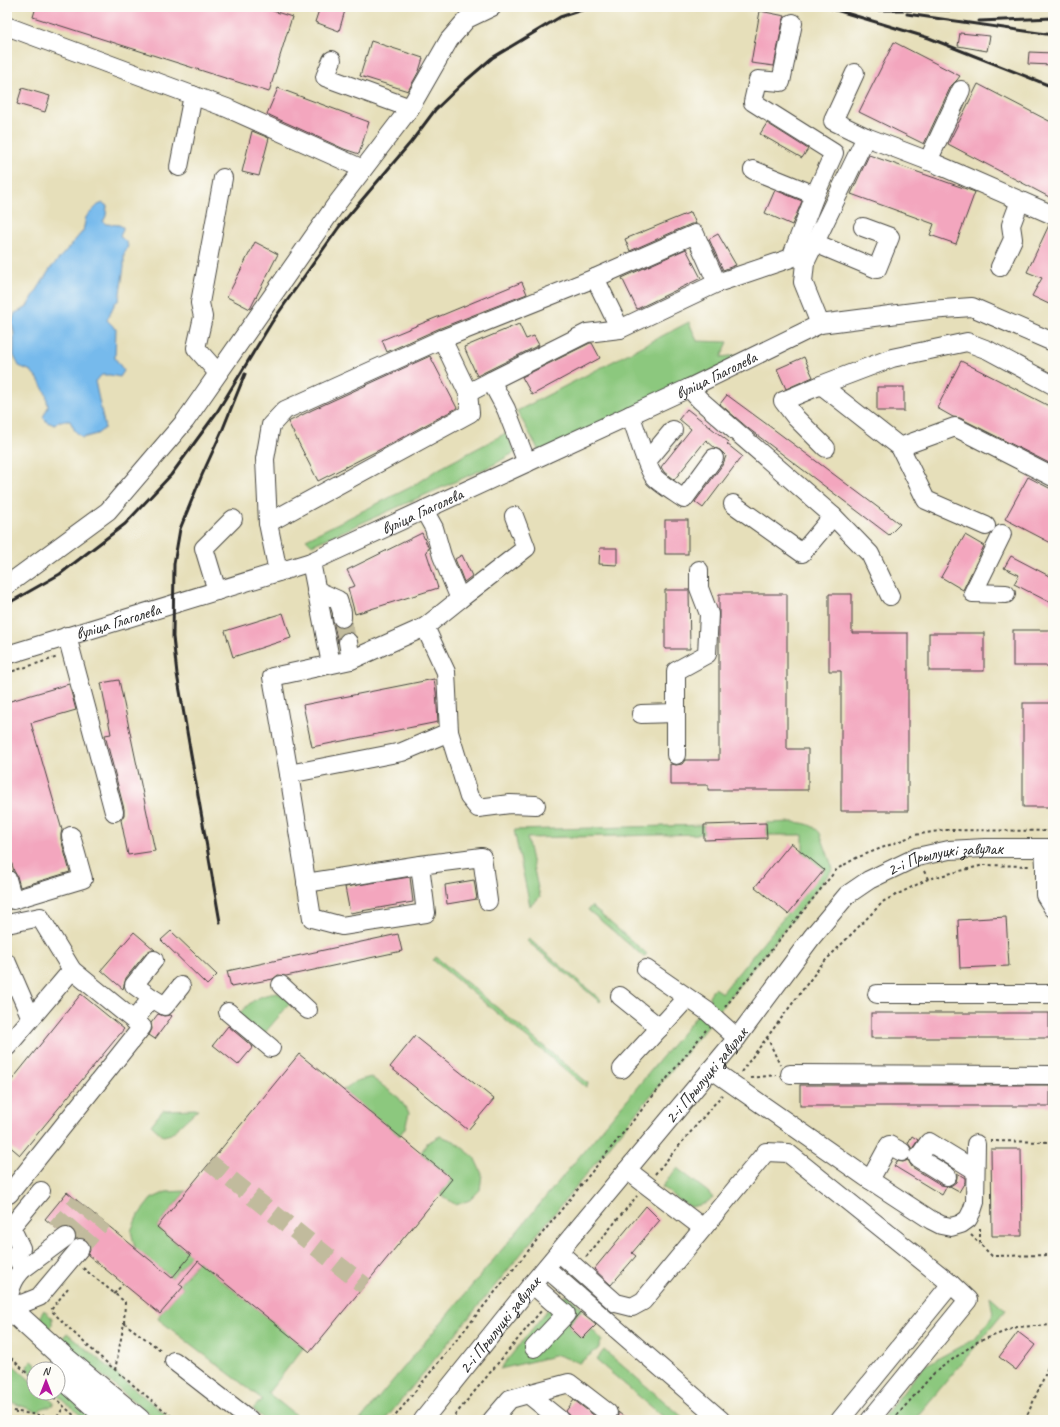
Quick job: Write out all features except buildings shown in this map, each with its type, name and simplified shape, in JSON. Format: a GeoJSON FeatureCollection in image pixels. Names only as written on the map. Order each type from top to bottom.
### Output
{"type":"FeatureCollection","features":[{"type":"Feature","properties":{"kind":"main road"},"geometry":{"type":"LineString","coordinates":[[7,1307],[62,1356],[139,1420]]}},
{"type":"Feature","properties":{"kind":"main road"},"geometry":{"type":"LineString","coordinates":[[7,1324],[46,1361]]}},
{"type":"Feature","properties":{"kind":"main road"},"geometry":{"type":"LineString","coordinates":[[66,1380],[110,1420]]}},
{"type":"Feature","properties":{"kind":"street"},"geometry":{"type":"LineString","coordinates":[[7,585],[108,511],[185,421],[335,206],[410,108],[449,40],[467,20],[492,7]]}},
{"type":"Feature","properties":{"kind":"street"},"geometry":{"type":"LineString","coordinates":[[468,393],[587,333],[620,329],[717,283],[791,258],[815,195],[834,153],[753,102],[758,80],[781,82],[793,23]]}},
{"type":"Feature","properties":{"kind":"street"},"geometry":{"type":"LineString","coordinates":[[9,27],[228,108],[363,169]]}},
{"type":"Feature","properties":{"kind":"street"},"geometry":{"type":"LineString","coordinates":[[332,60],[325,77],[410,108]]}},
{"type":"Feature","properties":{"kind":"street"},"geometry":{"type":"LineString","coordinates":[[855,73],[833,121],[866,138],[928,161],[1053,215]]}},
{"type":"Feature","properties":{"kind":"street"},"geometry":{"type":"LineString","coordinates":[[928,161],[961,90]]}},
{"type":"Feature","properties":{"kind":"street"},"geometry":{"type":"LineString","coordinates":[[179,167],[193,95]]}},
{"type":"Feature","properties":{"kind":"street"},"geometry":{"type":"LineString","coordinates":[[820,324],[803,282],[805,263],[866,138]]}},
{"type":"Feature","properties":{"kind":"street"},"geometry":{"type":"LineString","coordinates":[[754,170],[815,195]]}},
{"type":"Feature","properties":{"kind":"street"},"geometry":{"type":"LineString","coordinates":[[218,373],[196,348],[203,317],[200,303],[223,178]]}},
{"type":"Feature","properties":{"kind":"street"},"geometry":{"type":"LineString","coordinates":[[1000,267],[1013,239],[1011,225],[1020,201]]}},
{"type":"Feature","properties":{"kind":"street"},"geometry":{"type":"LineString","coordinates":[[815,243],[877,270],[890,237],[863,228]]}},
{"type":"Feature","properties":{"kind":"street"},"geometry":{"type":"LineString","coordinates":[[278,572],[268,523],[265,459],[271,425],[285,410],[442,339],[595,278],[695,234],[717,283]]}},
{"type":"Feature","properties":{"kind":"street"},"geometry":{"type":"LineString","coordinates":[[595,278],[620,329]]}},
{"type":"Feature","properties":{"kind":"street","name":"вуліца Глаголева"},"geometry":{"type":"LineString","coordinates":[[7,655],[69,645],[217,591],[311,562],[689,388],[820,324],[972,306],[1053,342]]}},
{"type":"Feature","properties":{"kind":"street"},"geometry":{"type":"LineString","coordinates":[[268,523],[470,413],[468,393],[442,339]]}},
{"type":"Feature","properties":{"kind":"street"},"geometry":{"type":"LineString","coordinates":[[826,448],[796,418],[783,401],[892,358],[967,342],[988,350],[1053,385]]}},
{"type":"Feature","properties":{"kind":"street"},"geometry":{"type":"LineString","coordinates":[[491,381],[506,409],[527,463]]}},
{"type":"Feature","properties":{"kind":"street"},"geometry":{"type":"LineString","coordinates":[[821,385],[900,447],[926,500],[994,530],[973,593],[1006,594]]}},
{"type":"Feature","properties":{"kind":"street"},"geometry":{"type":"LineString","coordinates":[[689,388],[700,400],[833,516],[870,554],[890,596]]}},
{"type":"Feature","properties":{"kind":"street"},"geometry":{"type":"LineString","coordinates":[[630,415],[655,478],[684,499],[714,458]]}},
{"type":"Feature","properties":{"kind":"street"},"geometry":{"type":"LineString","coordinates":[[900,447],[955,427],[1053,477]]}},
{"type":"Feature","properties":{"kind":"street"},"geometry":{"type":"LineString","coordinates":[[647,461],[673,430]]}},
{"type":"Feature","properties":{"kind":"street"},"geometry":{"type":"LineString","coordinates":[[733,504],[802,553],[833,516]]}},
{"type":"Feature","properties":{"kind":"street"},"geometry":{"type":"LineString","coordinates":[[424,510],[434,528],[442,556],[460,599]]}},
{"type":"Feature","properties":{"kind":"street"},"geometry":{"type":"LineString","coordinates":[[420,865],[426,913],[342,926],[312,918],[272,677],[352,660],[425,627],[526,548],[514,516]]}},
{"type":"Feature","properties":{"kind":"street"},"geometry":{"type":"LineString","coordinates":[[217,591],[204,548],[233,519]]}},
{"type":"Feature","properties":{"kind":"street"},"geometry":{"type":"LineString","coordinates":[[311,562],[331,664]]}},
{"type":"Feature","properties":{"kind":"street"},"geometry":{"type":"LineString","coordinates":[[676,755],[676,671],[707,654],[709,614],[699,588],[699,570]]}},
{"type":"Feature","properties":{"kind":"street"},"geometry":{"type":"LineString","coordinates":[[316,590],[338,600],[342,618]]}},
{"type":"Feature","properties":{"kind":"street"},"geometry":{"type":"LineString","coordinates":[[425,627],[446,672],[449,732],[469,797],[478,808],[510,804],[536,805]]}},
{"type":"Feature","properties":{"kind":"street"},"geometry":{"type":"LineString","coordinates":[[348,642],[352,660]]}},
{"type":"Feature","properties":{"kind":"street"},"geometry":{"type":"LineString","coordinates":[[69,645],[114,812]]}},
{"type":"Feature","properties":{"kind":"street"},"geometry":{"type":"LineString","coordinates":[[641,714],[676,713]]}},
{"type":"Feature","properties":{"kind":"street"},"geometry":{"type":"LineString","coordinates":[[289,774],[402,752],[449,732]]}},
{"type":"Feature","properties":{"kind":"street"},"geometry":{"type":"LineString","coordinates":[[7,879],[13,900],[83,879],[71,836]]}},
{"type":"Feature","properties":{"kind":"street","name":"2-і Прылуцкі завулак"},"geometry":{"type":"LineString","coordinates":[[423,1420],[532,1284],[737,1038],[812,936],[847,895],[869,880],[917,857],[949,850],[985,848],[1048,848]]}},
{"type":"Feature","properties":{"kind":"street"},"geometry":{"type":"LineString","coordinates":[[1048,848],[1045,866],[1045,895],[1053,908]]}},
{"type":"Feature","properties":{"kind":"street"},"geometry":{"type":"LineString","coordinates":[[306,882],[482,857],[488,901]]}},
{"type":"Feature","properties":{"kind":"street"},"geometry":{"type":"LineString","coordinates":[[7,924],[40,918],[72,970],[142,1027],[10,1194],[7,1192]]}},
{"type":"Feature","properties":{"kind":"street"},"geometry":{"type":"LineString","coordinates":[[154,960],[134,984],[152,998],[166,1006],[182,986]]}},
{"type":"Feature","properties":{"kind":"street"},"geometry":{"type":"LineString","coordinates":[[7,963],[31,1018]]}},
{"type":"Feature","properties":{"kind":"street"},"geometry":{"type":"LineString","coordinates":[[646,969],[707,1012],[737,1038]]}},
{"type":"Feature","properties":{"kind":"street"},"geometry":{"type":"LineString","coordinates":[[7,1047],[72,970]]}},
{"type":"Feature","properties":{"kind":"street"},"geometry":{"type":"LineString","coordinates":[[281,985],[308,1010]]}},
{"type":"Feature","properties":{"kind":"street"},"geometry":{"type":"LineString","coordinates":[[877,994],[1053,994]]}},
{"type":"Feature","properties":{"kind":"street"},"geometry":{"type":"LineString","coordinates":[[620,996],[660,1028]]}},
{"type":"Feature","properties":{"kind":"street"},"geometry":{"type":"LineString","coordinates":[[134,1020],[152,998]]}},
{"type":"Feature","properties":{"kind":"street"},"geometry":{"type":"LineString","coordinates":[[622,1069],[687,998]]}},
{"type":"Feature","properties":{"kind":"street"},"geometry":{"type":"LineString","coordinates":[[228,1012],[271,1048]]}},
{"type":"Feature","properties":{"kind":"street"},"geometry":{"type":"LineString","coordinates":[[711,1069],[870,1180],[930,1220],[941,1225],[951,1227],[961,1224],[968,1219],[972,1211],[975,1202],[975,1170],[982,1142]]}},
{"type":"Feature","properties":{"kind":"street"},"geometry":{"type":"LineString","coordinates":[[787,1074],[1053,1074]]}},
{"type":"Feature","properties":{"kind":"street"},"geometry":{"type":"LineString","coordinates":[[947,1176],[918,1158],[929,1142],[975,1170]]}},
{"type":"Feature","properties":{"kind":"street"},"geometry":{"type":"LineString","coordinates":[[870,1180],[889,1145],[902,1152]]}},
{"type":"Feature","properties":{"kind":"street"},"geometry":{"type":"LineString","coordinates":[[559,1252],[616,1303],[632,1307],[643,1301],[766,1152],[788,1153],[951,1284],[968,1300],[870,1420]]}},
{"type":"Feature","properties":{"kind":"street"},"geometry":{"type":"LineString","coordinates":[[627,1170],[704,1228]]}},
{"type":"Feature","properties":{"kind":"street"},"geometry":{"type":"LineString","coordinates":[[23,1269],[15,1255],[21,1248],[11,1227],[41,1191]]}},
{"type":"Feature","properties":{"kind":"street"},"geometry":{"type":"LineString","coordinates":[[68,1247],[46,1288],[39,1297],[24,1304],[7,1307],[10,1289],[17,1275],[23,1269],[44,1254],[68,1247]]}},
{"type":"Feature","properties":{"kind":"street"},"geometry":{"type":"LineString","coordinates":[[44,1254],[46,1288]]}},
{"type":"Feature","properties":{"kind":"street"},"geometry":{"type":"LineString","coordinates":[[546,1268],[721,1420]]}},
{"type":"Feature","properties":{"kind":"street"},"geometry":{"type":"LineString","coordinates":[[532,1284],[566,1314],[534,1348]]}},
{"type":"Feature","properties":{"kind":"street"},"geometry":{"type":"LineString","coordinates":[[840,1420],[951,1284]]}},
{"type":"Feature","properties":{"kind":"street"},"geometry":{"type":"LineString","coordinates":[[174,1361],[250,1420]]}},
{"type":"Feature","properties":{"kind":"street"},"geometry":{"type":"LineString","coordinates":[[492,1420],[510,1399],[569,1383],[608,1413]]}},
{"type":"Feature","properties":{"kind":"street"},"geometry":{"type":"LineString","coordinates":[[528,1394],[559,1419]]}},
{"type":"Feature","properties":{"kind":"path"},"geometry":{"type":"LineString","coordinates":[[7,673],[69,645]]}},
{"type":"Feature","properties":{"kind":"path"},"geometry":{"type":"LineString","coordinates":[[749,1078],[787,1074],[767,1037]]}},
{"type":"Feature","properties":{"kind":"path"},"geometry":{"type":"LineString","coordinates":[[982,1142],[1053,1142]]}},
{"type":"Feature","properties":{"kind":"path"},"geometry":{"type":"LineString","coordinates":[[980,1221],[980,1244],[992,1256],[1053,1255]]}},
{"type":"Feature","properties":{"kind":"path"},"geometry":{"type":"LineString","coordinates":[[68,1247],[114,1294],[125,1302],[124,1323],[116,1370]]}},
{"type":"Feature","properties":{"kind":"path"},"geometry":{"type":"LineString","coordinates":[[114,1294],[123,1284]]}},
{"type":"Feature","properties":{"kind":"path"},"geometry":{"type":"LineString","coordinates":[[51,1310],[64,1324],[116,1370],[176,1420]]}},
{"type":"Feature","properties":{"kind":"path"},"geometry":{"type":"LineString","coordinates":[[124,1323],[174,1361]]}},
{"type":"Feature","properties":{"kind":"path"},"geometry":{"type":"LineString","coordinates":[[893,1420],[935,1372],[977,1342],[1017,1327],[1053,1325]]}},
{"type":"Feature","properties":{"kind":"path"},"geometry":{"type":"LineString","coordinates":[[1025,1420],[1045,1375],[1053,1351]]}},
{"type":"Feature","properties":{"kind":"path"},"geometry":{"type":"LineString","coordinates":[[7,1354],[26,1372]]}},
{"type":"Feature","properties":{"kind":"path"},"geometry":{"type":"LineString","coordinates":[[7,1389],[10,1357]]}},
{"type":"Feature","properties":{"kind":"path"},"geometry":{"type":"LineString","coordinates":[[58,1401],[79,1420]]}},
{"type":"Feature","properties":{"kind":"path"},"geometry":{"type":"LineString","coordinates":[[7,1410],[56,1419],[64,1406]]}},
{"type":"Feature","properties":{"kind":"path"},"geometry":{"type":"LineString","coordinates":[[16,1412],[16,1420]]}},
{"type":"Feature","properties":{"kind":"green space"},"geometry":{"type":"Polygon","coordinates":[[[689,322],[697,341],[728,342],[721,357],[756,353],[539,453],[517,411],[689,322]]]}},
{"type":"Feature","properties":{"kind":"green space"},"geometry":{"type":"Polygon","coordinates":[[[506,433],[515,452],[495,464],[312,545],[306,539],[411,487],[435,471],[506,433]]]}},
{"type":"Feature","properties":{"kind":"green space"},"geometry":{"type":"Polygon","coordinates":[[[793,822],[811,826],[820,833],[833,869],[718,1012],[711,1007],[709,996],[714,988],[722,993],[823,870],[803,853],[803,835],[767,835],[766,823],[793,822]]]}},
{"type":"Feature","properties":{"kind":"green space"},"geometry":{"type":"Polygon","coordinates":[[[704,825],[704,834],[527,838],[540,897],[530,906],[514,830],[704,825]]]}},
{"type":"Feature","properties":{"kind":"green space"},"geometry":{"type":"Polygon","coordinates":[[[591,906],[647,954],[644,957],[588,910],[591,906]]]}},
{"type":"Feature","properties":{"kind":"green space"},"geometry":{"type":"Polygon","coordinates":[[[529,939],[601,1000],[600,1002],[527,941],[529,939]]]}},
{"type":"Feature","properties":{"kind":"green space"},"geometry":{"type":"Polygon","coordinates":[[[436,957],[588,1083],[586,1087],[433,960],[436,957]]]}},
{"type":"Feature","properties":{"kind":"green space"},"geometry":{"type":"Polygon","coordinates":[[[278,993],[291,1002],[257,1042],[232,1021],[252,1002],[263,996],[278,993]]]}},
{"type":"Feature","properties":{"kind":"green space"},"geometry":{"type":"Polygon","coordinates":[[[698,1014],[711,1022],[385,1420],[360,1420],[698,1014]]]}},
{"type":"Feature","properties":{"kind":"green space"},"geometry":{"type":"Polygon","coordinates":[[[371,1077],[399,1098],[409,1113],[405,1128],[399,1136],[343,1090],[356,1081],[371,1077]]]}},
{"type":"Feature","properties":{"kind":"green space"},"geometry":{"type":"Polygon","coordinates":[[[198,1109],[171,1134],[163,1136],[151,1125],[163,1110],[198,1109]]]}},
{"type":"Feature","properties":{"kind":"green space"},"geometry":{"type":"Polygon","coordinates":[[[440,1136],[454,1141],[474,1157],[482,1174],[480,1190],[470,1200],[456,1205],[440,1194],[452,1179],[421,1153],[427,1143],[440,1136]]]}},
{"type":"Feature","properties":{"kind":"green space"},"geometry":{"type":"Polygon","coordinates":[[[677,1168],[708,1192],[713,1198],[704,1204],[691,1207],[680,1201],[662,1187],[677,1168]]]}},
{"type":"Feature","properties":{"kind":"green space"},"geometry":{"type":"Polygon","coordinates":[[[186,1191],[157,1227],[191,1255],[172,1278],[135,1248],[131,1231],[137,1217],[151,1199],[166,1192],[186,1191]]]}},
{"type":"Feature","properties":{"kind":"green space"},"geometry":{"type":"Polygon","coordinates":[[[198,1261],[304,1347],[268,1393],[302,1420],[265,1420],[253,1409],[262,1399],[158,1319],[160,1314],[183,1287],[180,1284],[198,1261]]]}},
{"type":"Feature","properties":{"kind":"green space"},"geometry":{"type":"Polygon","coordinates":[[[569,1296],[583,1309],[568,1325],[582,1339],[592,1329],[602,1340],[598,1349],[579,1363],[558,1355],[500,1369],[557,1298],[569,1296]]]}},
{"type":"Feature","properties":{"kind":"green space"},"geometry":{"type":"Polygon","coordinates":[[[990,1296],[1006,1310],[914,1420],[881,1420],[924,1366],[976,1338],[993,1315],[990,1296]]]}},
{"type":"Feature","properties":{"kind":"green space"},"geometry":{"type":"Polygon","coordinates":[[[44,1310],[52,1318],[52,1325],[48,1329],[41,1321],[41,1315],[44,1310]]]}},
{"type":"Feature","properties":{"kind":"green space"},"geometry":{"type":"Polygon","coordinates":[[[67,1333],[172,1420],[157,1420],[60,1341],[67,1333]]]}},
{"type":"Feature","properties":{"kind":"green space"},"geometry":{"type":"Polygon","coordinates":[[[604,1350],[686,1420],[667,1420],[596,1360],[604,1350]]]}},
{"type":"Feature","properties":{"kind":"green space"},"geometry":{"type":"Polygon","coordinates":[[[12,1364],[26,1377],[26,1401],[54,1402],[51,1407],[43,1408],[38,1412],[8,1401],[12,1364]]]}},
{"type":"Feature","properties":{"kind":"green space"},"geometry":{"type":"Polygon","coordinates":[[[66,1391],[99,1420],[86,1420],[64,1401],[66,1401],[66,1391]]]}},
{"type":"Feature","properties":{"kind":"water"},"geometry":{"type":"Polygon","coordinates":[[[103,203],[107,206],[106,216],[103,222],[106,224],[119,225],[123,227],[120,236],[128,246],[124,254],[124,267],[119,300],[115,303],[107,320],[116,329],[115,358],[124,371],[120,377],[102,375],[95,381],[105,428],[97,434],[82,438],[75,431],[70,421],[59,421],[55,425],[47,422],[43,417],[48,407],[46,394],[38,379],[31,371],[19,366],[14,356],[14,333],[12,323],[15,313],[26,308],[50,269],[83,231],[86,217],[98,205],[103,203]]]}},
{"type":"Feature","properties":{"kind":"tunnel"},"geometry":{"type":"LineString","coordinates":[[342,618],[348,642]]}},
{"type":"Feature","properties":{"kind":"tunnel"},"geometry":{"type":"LineString","coordinates":[[210,1163],[365,1286]]}},
{"type":"Feature","properties":{"kind":"tunnel"},"geometry":{"type":"LineString","coordinates":[[56,1229],[79,1202]]}},
{"type":"Feature","properties":{"kind":"tunnel"},"geometry":{"type":"LineString","coordinates":[[66,1237],[89,1210]]}},
{"type":"Feature","properties":{"kind":"tunnel"},"geometry":{"type":"LineString","coordinates":[[80,1248],[103,1221]]}},
{"type":"Feature","properties":{"kind":"railway"},"geometry":{"type":"LineString","coordinates":[[7,604],[60,574],[125,524],[171,475],[217,412],[272,322],[339,227],[411,142],[435,110],[492,58],[560,17],[591,7]]}},
{"type":"Feature","properties":{"kind":"railway"},"geometry":{"type":"LineString","coordinates":[[826,7],[929,38],[1053,87]]}},
{"type":"Feature","properties":{"kind":"railway"},"geometry":{"type":"LineString","coordinates":[[855,7],[873,10],[980,10],[1053,7]]}},
{"type":"Feature","properties":{"kind":"railway"},"geometry":{"type":"LineString","coordinates":[[907,14],[1053,35]]}},
{"type":"Feature","properties":{"kind":"railway"},"geometry":{"type":"LineString","coordinates":[[979,21],[1053,18]]}},
{"type":"Feature","properties":{"kind":"railway"},"geometry":{"type":"LineString","coordinates":[[220,922],[177,674],[173,637],[174,564],[180,529],[245,374]]}}]}
